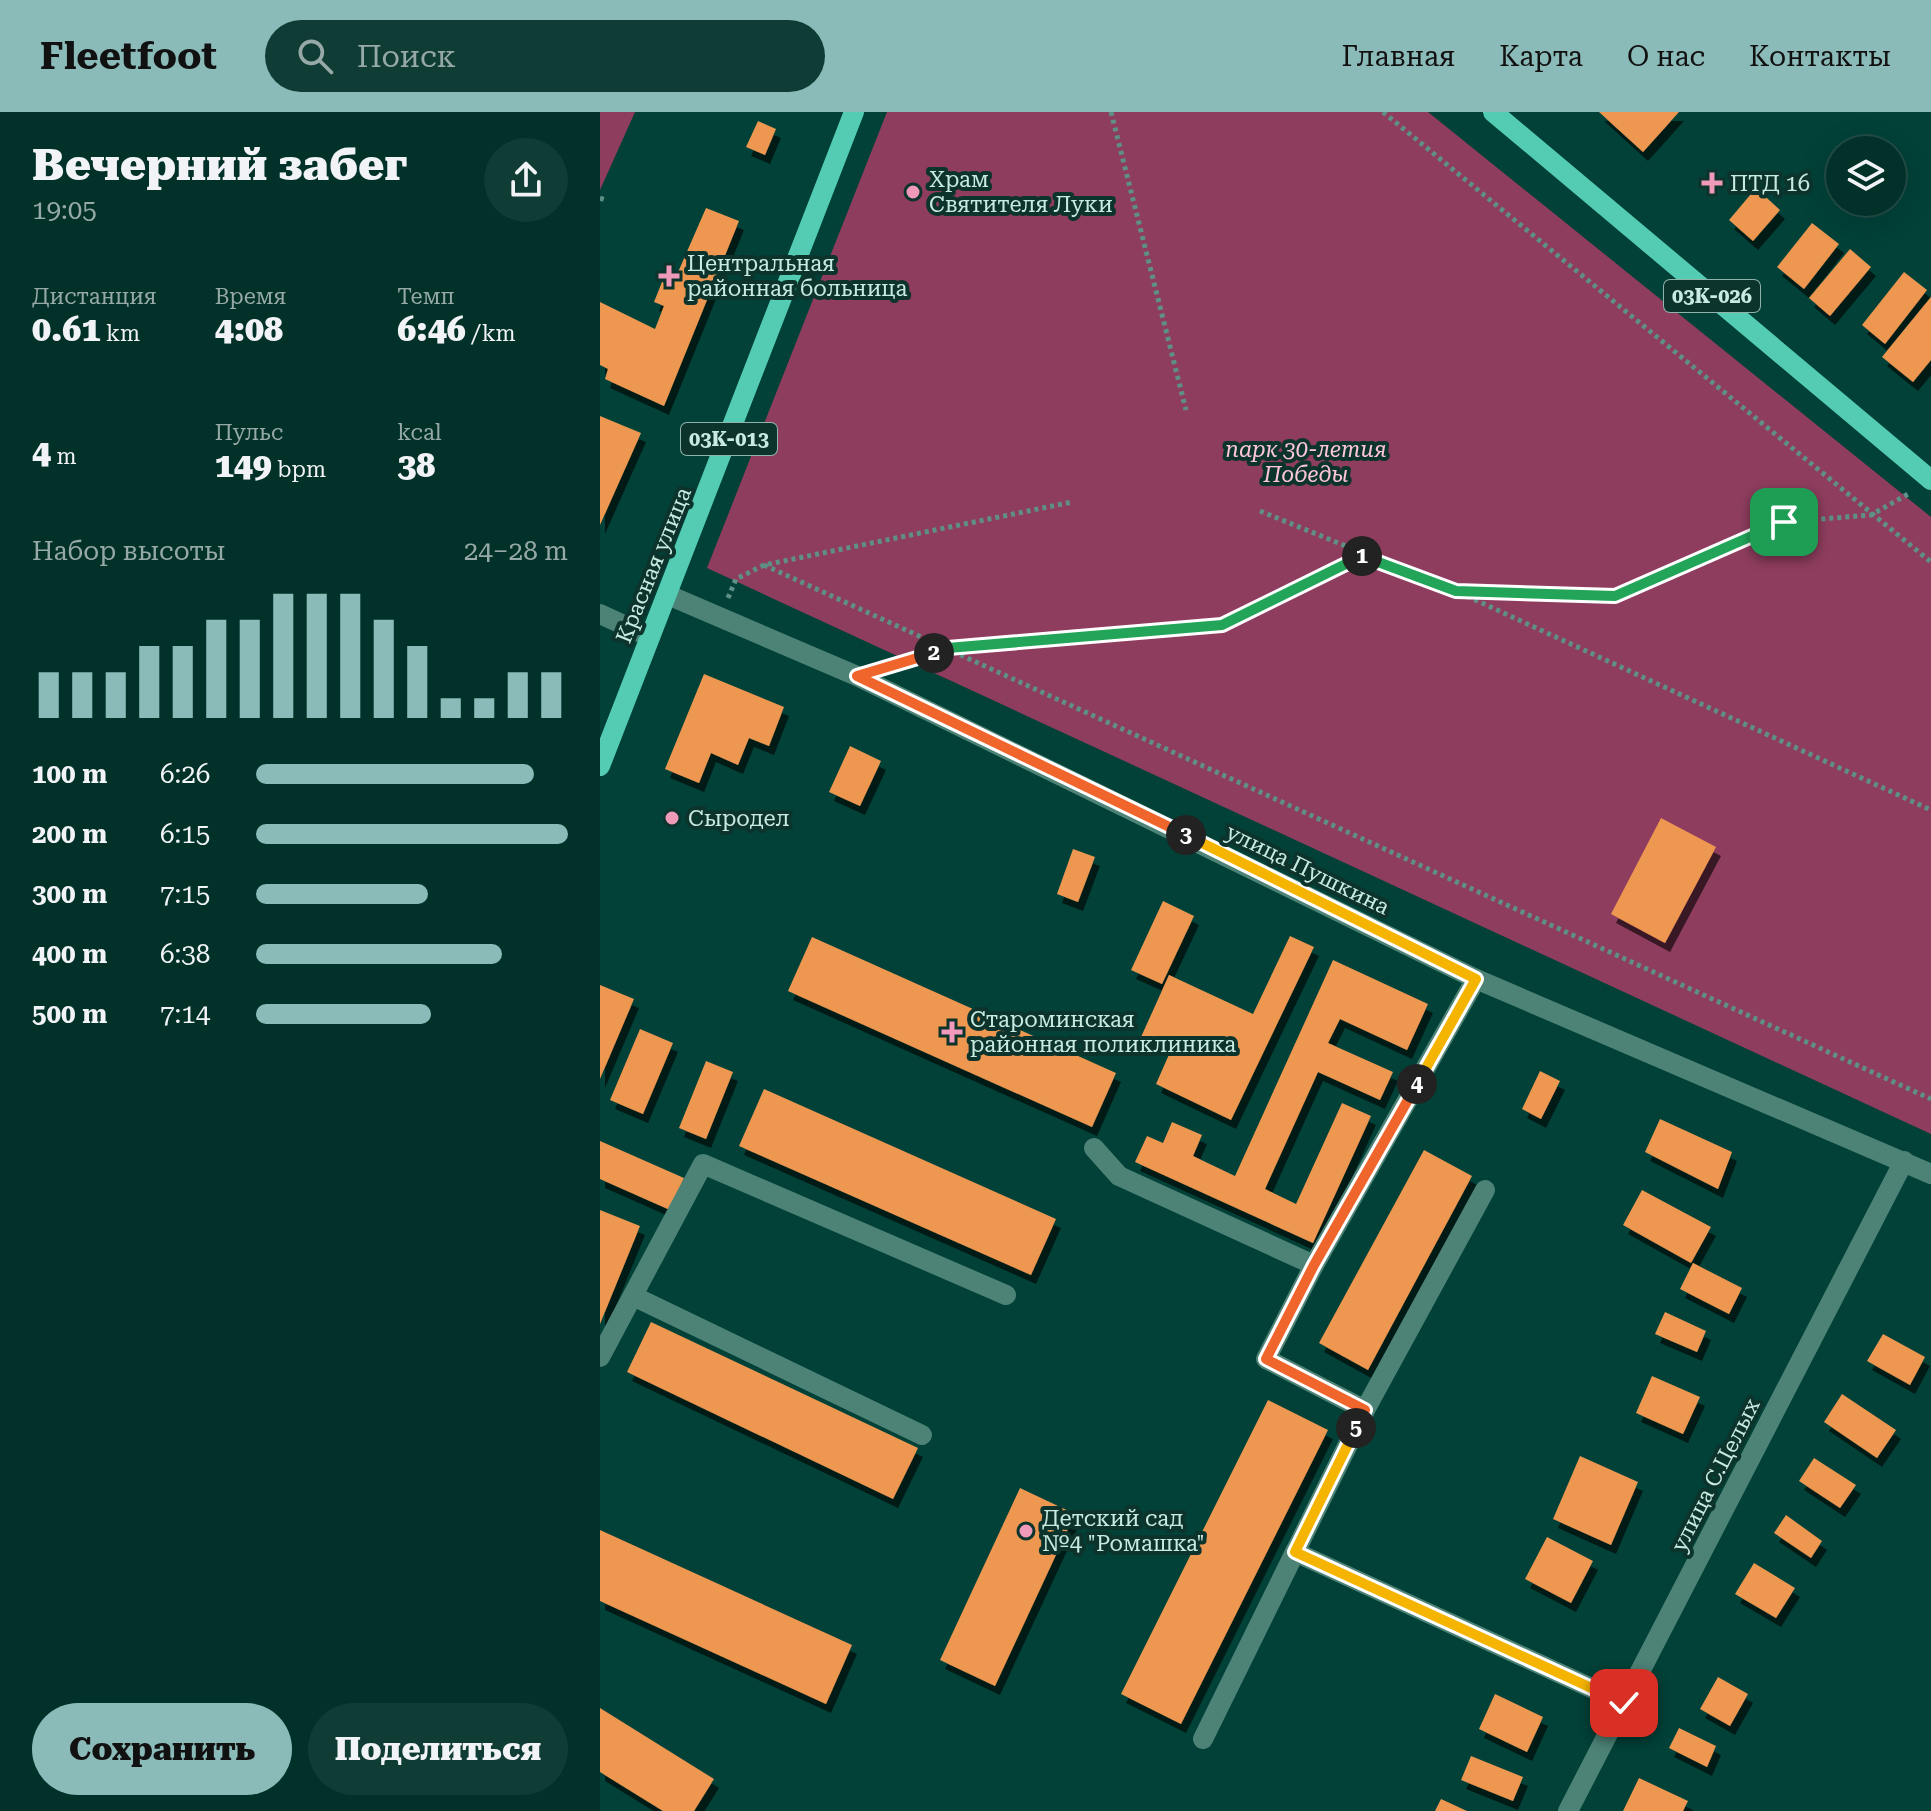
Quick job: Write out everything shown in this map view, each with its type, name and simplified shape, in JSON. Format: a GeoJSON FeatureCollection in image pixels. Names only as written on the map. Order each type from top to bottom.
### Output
{"type":"FeatureCollection","features":[{"type":"Feature","properties":{"kind":"main road","name":"Красная улица"},"geometry":{"type":"LineString","coordinates":[[600,766],[854,112]]}},
{"type":"Feature","properties":{"kind":"main road","name":"03К-026"},"geometry":{"type":"LineString","coordinates":[[1493,112],[1925,484]]}},
{"type":"Feature","properties":{"kind":"street","name":"улица Пушкина"},"geometry":{"type":"LineString","coordinates":[[668,595],[857,676],[1476,979],[1931,1174]]}},
{"type":"Feature","properties":{"kind":"street"},"geometry":{"type":"LineString","coordinates":[[600,614],[650,637]]}},
{"type":"Feature","properties":{"kind":"street"},"geometry":{"type":"LineString","coordinates":[[1365,1410],[1266,1359],[1314,1265],[1476,979]]}},
{"type":"Feature","properties":{"kind":"street"},"geometry":{"type":"LineString","coordinates":[[1094,1148],[1119,1176],[1314,1265]]}},
{"type":"Feature","properties":{"kind":"street","name":"улица С.Целых"},"geometry":{"type":"LineString","coordinates":[[1568,1811],[1904,1161]]}},
{"type":"Feature","properties":{"kind":"street"},"geometry":{"type":"LineString","coordinates":[[600,1357],[703,1164],[1006,1295]]}},
{"type":"Feature","properties":{"kind":"street"},"geometry":{"type":"LineString","coordinates":[[1203,1739],[1365,1410],[1485,1190]]}},
{"type":"Feature","properties":{"kind":"street"},"geometry":{"type":"LineString","coordinates":[[633,1296],[922,1435]]}},
{"type":"Feature","properties":{"kind":"street"},"geometry":{"type":"LineString","coordinates":[[1295,1552],[1624,1703]]}},
{"type":"Feature","properties":{"kind":"path"},"geometry":{"type":"LineString","coordinates":[[1111,112],[1186,410]]}},
{"type":"Feature","properties":{"kind":"path"},"geometry":{"type":"LineString","coordinates":[[1383,112],[1931,562]]}},
{"type":"Feature","properties":{"kind":"path"},"geometry":{"type":"LineString","coordinates":[[1456,591],[1615,596],[1784,522],[1871,515],[1925,484]]}},
{"type":"Feature","properties":{"kind":"path"},"geometry":{"type":"LineString","coordinates":[[720,617],[736,579],[764,565],[1072,502]]}},
{"type":"Feature","properties":{"kind":"path"},"geometry":{"type":"LineString","coordinates":[[1260,511],[1456,591],[1931,810]]}},
{"type":"Feature","properties":{"kind":"path"},"geometry":{"type":"LineString","coordinates":[[857,676],[948,648],[1222,625],[1365,555]]}},
{"type":"Feature","properties":{"kind":"path"},"geometry":{"type":"LineString","coordinates":[[764,565],[1931,1099]]}},
{"type":"Feature","properties":{"kind":"green space"},"geometry":{"type":"Polygon","coordinates":[[[600,112],[635,112],[600,190],[600,112]]]}},
{"type":"Feature","properties":{"kind":"green space","name":"парк 30-летия Победы"},"geometry":{"type":"Polygon","coordinates":[[[887,112],[1428,112],[1931,517],[1931,1134],[707,568],[887,112]]]}},
{"type":"Feature","properties":{"kind":"building"},"geometry":{"type":"Polygon","coordinates":[[[1599,112],[1679,112],[1643,152],[1599,112]]]}},
{"type":"Feature","properties":{"kind":"building"},"geometry":{"type":"Polygon","coordinates":[[[758,121],[776,129],[765,155],[746,147],[758,121]]]}},
{"type":"Feature","properties":{"kind":"building"},"geometry":{"type":"Polygon","coordinates":[[[1756,188],[1780,210],[1753,241],[1729,220],[1756,188]]]}},
{"type":"Feature","properties":{"kind":"building"},"geometry":{"type":"Polygon","coordinates":[[[706,208],[739,221],[664,406],[605,379],[608,369],[600,365],[600,302],[655,329],[664,306],[654,302],[662,282],[672,286],[706,208]]]}},
{"type":"Feature","properties":{"kind":"building"},"geometry":{"type":"Polygon","coordinates":[[[1812,223],[1839,244],[1804,289],[1777,267],[1812,223]]]}},
{"type":"Feature","properties":{"kind":"building"},"geometry":{"type":"Polygon","coordinates":[[[1850,249],[1871,267],[1830,316],[1809,298],[1850,249]]]}},
{"type":"Feature","properties":{"kind":"building"},"geometry":{"type":"Polygon","coordinates":[[[1904,272],[1927,290],[1885,344],[1862,325],[1904,272]]]}},
{"type":"Feature","properties":{"kind":"building"},"geometry":{"type":"Polygon","coordinates":[[[1931,297],[1931,360],[1913,382],[1882,357],[1931,297]]]}},
{"type":"Feature","properties":{"kind":"building"},"geometry":{"type":"Polygon","coordinates":[[[600,416],[641,433],[600,525],[600,416]]]}},
{"type":"Feature","properties":{"kind":"building"},"geometry":{"type":"Polygon","coordinates":[[[704,674],[784,707],[769,746],[749,738],[738,765],[711,753],[699,783],[665,769],[704,674]]]}},
{"type":"Feature","properties":{"kind":"building"},"geometry":{"type":"Polygon","coordinates":[[[850,746],[881,761],[860,806],[829,792],[850,746]]]}},
{"type":"Feature","properties":{"kind":"building"},"geometry":{"type":"Polygon","coordinates":[[[1661,818],[1716,847],[1665,943],[1611,914],[1661,818]]]}},
{"type":"Feature","properties":{"kind":"building"},"geometry":{"type":"Polygon","coordinates":[[[1073,849],[1095,857],[1078,902],[1057,894],[1073,849]]]}},
{"type":"Feature","properties":{"kind":"building"},"geometry":{"type":"Polygon","coordinates":[[[1163,901],[1194,916],[1162,984],[1131,970],[1163,901]]]}},
{"type":"Feature","properties":{"kind":"building"},"geometry":{"type":"Polygon","coordinates":[[[1290,936],[1314,947],[1231,1120],[1156,1084],[1171,1050],[1141,1037],[1169,975],[1253,1014],[1290,936]]]}},
{"type":"Feature","properties":{"kind":"building","name":"Староминская районная поликлиника"},"geometry":{"type":"Polygon","coordinates":[[[812,937],[1116,1073],[1092,1127],[788,991],[812,937]]]}},
{"type":"Feature","properties":{"kind":"building"},"geometry":{"type":"Polygon","coordinates":[[[1333,960],[1428,1004],[1407,1050],[1340,1019],[1328,1043],[1393,1072],[1380,1100],[1318,1072],[1265,1189],[1296,1204],[1342,1103],[1371,1116],[1313,1243],[1135,1162],[1147,1136],[1163,1143],[1172,1122],[1202,1135],[1193,1156],[1235,1176],[1333,960]]]}},
{"type":"Feature","properties":{"kind":"building"},"geometry":{"type":"Polygon","coordinates":[[[600,985],[634,999],[600,1079],[600,985]]]}},
{"type":"Feature","properties":{"kind":"building"},"geometry":{"type":"Polygon","coordinates":[[[640,1029],[673,1043],[643,1114],[610,1100],[640,1029]]]}},
{"type":"Feature","properties":{"kind":"building"},"geometry":{"type":"Polygon","coordinates":[[[706,1061],[733,1072],[706,1139],[679,1128],[706,1061]]]}},
{"type":"Feature","properties":{"kind":"building"},"geometry":{"type":"Polygon","coordinates":[[[1540,1071],[1560,1081],[1541,1119],[1522,1109],[1540,1071]]]}},
{"type":"Feature","properties":{"kind":"building"},"geometry":{"type":"Polygon","coordinates":[[[764,1089],[1056,1219],[1031,1275],[739,1146],[764,1089]]]}},
{"type":"Feature","properties":{"kind":"building"},"geometry":{"type":"Polygon","coordinates":[[[1660,1119],[1732,1152],[1718,1189],[1645,1152],[1660,1119]]]}},
{"type":"Feature","properties":{"kind":"building"},"geometry":{"type":"Polygon","coordinates":[[[600,1141],[684,1178],[670,1210],[600,1179],[600,1141]]]}},
{"type":"Feature","properties":{"kind":"building"},"geometry":{"type":"Polygon","coordinates":[[[1424,1150],[1472,1176],[1368,1370],[1319,1343],[1424,1150]]]}},
{"type":"Feature","properties":{"kind":"building"},"geometry":{"type":"Polygon","coordinates":[[[1642,1190],[1711,1227],[1691,1263],[1623,1225],[1642,1190]]]}},
{"type":"Feature","properties":{"kind":"building"},"geometry":{"type":"Polygon","coordinates":[[[600,1210],[640,1226],[600,1324],[600,1210]]]}},
{"type":"Feature","properties":{"kind":"building"},"geometry":{"type":"Polygon","coordinates":[[[1693,1263],[1742,1288],[1729,1314],[1680,1289],[1693,1263]]]}},
{"type":"Feature","properties":{"kind":"building"},"geometry":{"type":"Polygon","coordinates":[[[1665,1312],[1706,1331],[1697,1352],[1655,1334],[1665,1312]]]}},
{"type":"Feature","properties":{"kind":"building"},"geometry":{"type":"Polygon","coordinates":[[[651,1322],[918,1448],[893,1499],[627,1372],[651,1322]]]}},
{"type":"Feature","properties":{"kind":"building"},"geometry":{"type":"Polygon","coordinates":[[[1883,1334],[1925,1357],[1910,1385],[1867,1361],[1883,1334]]]}},
{"type":"Feature","properties":{"kind":"building"},"geometry":{"type":"Polygon","coordinates":[[[1652,1376],[1700,1397],[1683,1434],[1636,1413],[1652,1376]]]}},
{"type":"Feature","properties":{"kind":"building"},"geometry":{"type":"Polygon","coordinates":[[[1842,1394],[1896,1430],[1877,1458],[1824,1422],[1842,1394]]]}},
{"type":"Feature","properties":{"kind":"building"},"geometry":{"type":"Polygon","coordinates":[[[1268,1400],[1328,1430],[1181,1724],[1121,1694],[1268,1400]]]}},
{"type":"Feature","properties":{"kind":"building"},"geometry":{"type":"Polygon","coordinates":[[[1580,1456],[1638,1482],[1611,1545],[1553,1519],[1580,1456]]]}},
{"type":"Feature","properties":{"kind":"building"},"geometry":{"type":"Polygon","coordinates":[[[1814,1458],[1856,1485],[1840,1508],[1799,1481],[1814,1458]]]}},
{"type":"Feature","properties":{"kind":"building"},"geometry":{"type":"Polygon","coordinates":[[[1020,1488],[1075,1514],[995,1686],[940,1660],[1020,1488]]]}},
{"type":"Feature","properties":{"kind":"building"},"geometry":{"type":"Polygon","coordinates":[[[1786,1515],[1822,1541],[1811,1558],[1774,1533],[1786,1515]]]}},
{"type":"Feature","properties":{"kind":"building"},"geometry":{"type":"Polygon","coordinates":[[[600,1530],[852,1645],[826,1704],[600,1601],[600,1530]]]}},
{"type":"Feature","properties":{"kind":"building"},"geometry":{"type":"Polygon","coordinates":[[[1547,1537],[1593,1561],[1571,1603],[1525,1579],[1547,1537]]]}},
{"type":"Feature","properties":{"kind":"building"},"geometry":{"type":"Polygon","coordinates":[[[1754,1563],[1795,1588],[1776,1618],[1735,1594],[1754,1563]]]}},
{"type":"Feature","properties":{"kind":"building"},"geometry":{"type":"Polygon","coordinates":[[[1718,1677],[1748,1694],[1730,1726],[1700,1709],[1718,1677]]]}},
{"type":"Feature","properties":{"kind":"building"},"geometry":{"type":"Polygon","coordinates":[[[1495,1694],[1543,1717],[1527,1752],[1479,1729],[1495,1694]]]}},
{"type":"Feature","properties":{"kind":"building"},"geometry":{"type":"Polygon","coordinates":[[[600,1708],[714,1779],[694,1811],[663,1811],[600,1772],[600,1708]]]}},
{"type":"Feature","properties":{"kind":"building"},"geometry":{"type":"Polygon","coordinates":[[[1679,1728],[1716,1746],[1707,1767],[1669,1748],[1679,1728]]]}},
{"type":"Feature","properties":{"kind":"building"},"geometry":{"type":"Polygon","coordinates":[[[1471,1756],[1523,1777],[1513,1801],[1461,1780],[1471,1756]]]}},
{"type":"Feature","properties":{"kind":"building"},"geometry":{"type":"Polygon","coordinates":[[[1639,1778],[1688,1801],[1683,1811],[1623,1811],[1639,1778]]]}},
{"type":"Feature","properties":{"kind":"building"},"geometry":{"type":"Polygon","coordinates":[[[1441,1799],[1467,1811],[1435,1811],[1441,1799]]]}},
{"type":"Feature","properties":{"kind":"place","name":"ПТД 16"},"geometry":{"type":"Point","coordinates":[1712,183]}},
{"type":"Feature","properties":{"kind":"place","name":"Храм Святителя Луки"},"geometry":{"type":"Point","coordinates":[913,192]}},
{"type":"Feature","properties":{"kind":"place","name":"Центральная районная больница"},"geometry":{"type":"Point","coordinates":[669,276]}},
{"type":"Feature","properties":{"kind":"place","name":"Сыродел"},"geometry":{"type":"Point","coordinates":[672,818]}},
{"type":"Feature","properties":{"kind":"place","name":"Староминская районная поликлиника"},"geometry":{"type":"Point","coordinates":[952,1032]}},
{"type":"Feature","properties":{"kind":"place","name":"Детский сад №4 \"Ромашка\""},"geometry":{"type":"Point","coordinates":[1026,1531]}},
{"type":"Feature","properties":{"kind":"route"},"geometry":{"type":"LineString","coordinates":[[1624,1703],[1295,1552],[1365,1410],[1266,1359],[1314,1265],[1476,979],[857,676],[948,648],[1222,625],[1365,555],[1456,591],[1615,596],[1784,522]]}}]}
